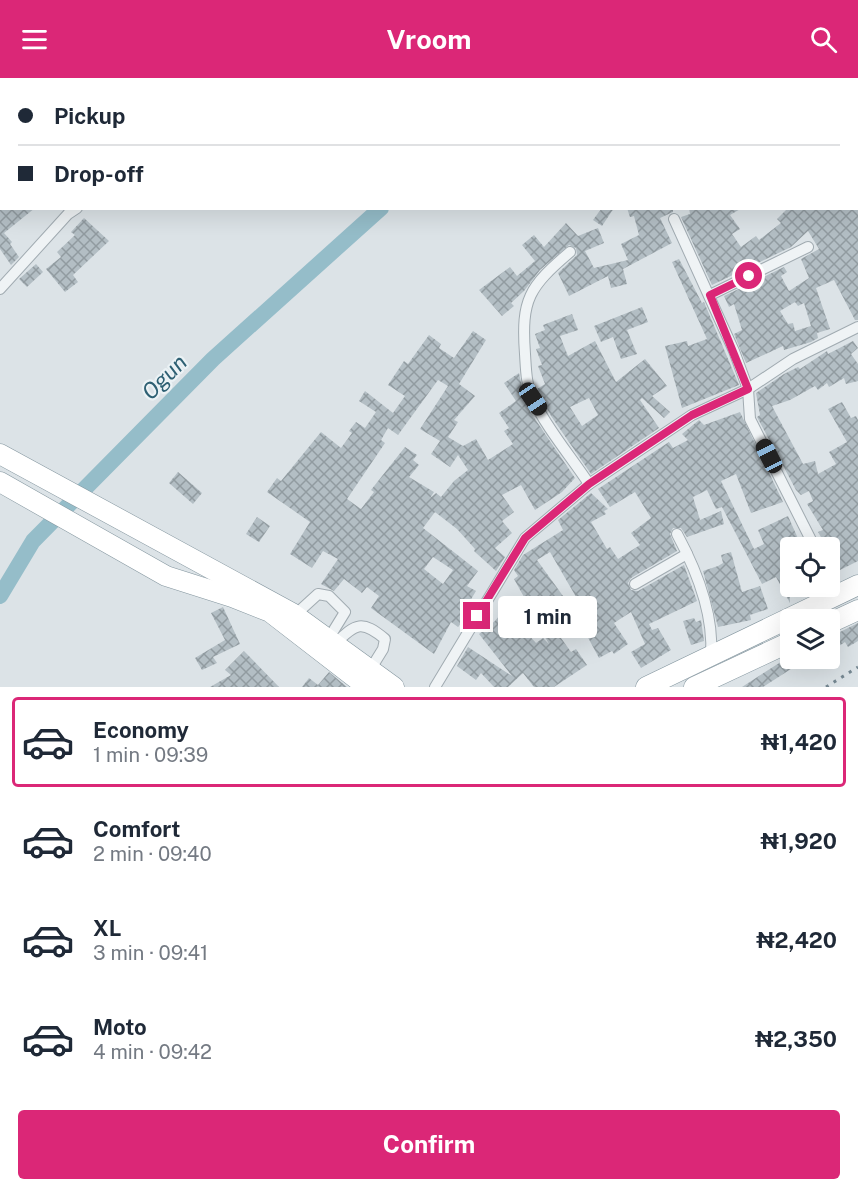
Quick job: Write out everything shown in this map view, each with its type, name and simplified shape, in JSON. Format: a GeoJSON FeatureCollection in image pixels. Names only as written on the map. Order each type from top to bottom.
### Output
{"type":"FeatureCollection","features":[{"type":"Feature","properties":{"kind":"highway"},"geometry":{"type":"LineString","coordinates":[[0,454],[134,529],[296,615],[333,640],[369,678]]}},
{"type":"Feature","properties":{"kind":"highway"},"geometry":{"type":"LineString","coordinates":[[0,482],[166,576],[270,612],[369,678],[394,687]]}},
{"type":"Feature","properties":{"kind":"highway"},"geometry":{"type":"LineString","coordinates":[[840,594],[858,585]]}},
{"type":"Feature","properties":{"kind":"highway"},"geometry":{"type":"LineString","coordinates":[[646,687],[833,597]]}},
{"type":"Feature","properties":{"kind":"highway"},"geometry":{"type":"LineString","coordinates":[[840,618],[858,610]]}},
{"type":"Feature","properties":{"kind":"highway"},"geometry":{"type":"LineString","coordinates":[[694,687],[780,647]]}},
{"type":"Feature","properties":{"kind":"street"},"geometry":{"type":"LineString","coordinates":[[0,289],[74,210]]}},
{"type":"Feature","properties":{"kind":"street"},"geometry":{"type":"LineString","coordinates":[[674,219],[710,295],[748,389],[750,419],[810,537]]}},
{"type":"Feature","properties":{"kind":"street"},"geometry":{"type":"LineString","coordinates":[[710,295],[808,248]]}},
{"type":"Feature","properties":{"kind":"street"},"geometry":{"type":"LineString","coordinates":[[570,252],[542,276],[526,302],[523,324],[527,381],[533,399],[589,484]]}},
{"type":"Feature","properties":{"kind":"street"},"geometry":{"type":"LineString","coordinates":[[435,687],[525,538],[589,484],[692,415],[748,389],[793,359],[858,327]]}},
{"type":"Feature","properties":{"kind":"street"},"geometry":{"type":"LineString","coordinates":[[677,534],[705,601],[713,635],[711,656]]}},
{"type":"Feature","properties":{"kind":"street"},"geometry":{"type":"LineString","coordinates":[[635,584],[687,554]]}},
{"type":"Feature","properties":{"kind":"street"},"geometry":{"type":"LineString","coordinates":[[296,615],[318,594],[329,596],[345,612],[333,640]]}},
{"type":"Feature","properties":{"kind":"street"},"geometry":{"type":"LineString","coordinates":[[333,640],[352,627],[363,625],[385,639],[383,649],[369,678]]}},
{"type":"Feature","properties":{"kind":"building"},"geometry":{"type":"Polygon","coordinates":[[[0,210],[33,210],[4,233],[12,242],[10,244],[19,257],[11,265],[0,249],[0,210]]]}},
{"type":"Feature","properties":{"kind":"building"},"geometry":{"type":"Polygon","coordinates":[[[600,210],[613,210],[602,226],[593,220],[600,210]]]}},
{"type":"Feature","properties":{"kind":"building"},"geometry":{"type":"Polygon","coordinates":[[[628,210],[673,210],[660,218],[672,243],[623,269],[627,284],[611,288],[608,276],[569,296],[558,273],[577,255],[576,248],[569,245],[540,270],[524,291],[511,303],[514,306],[502,316],[479,290],[510,267],[517,276],[535,261],[522,245],[534,235],[544,247],[566,223],[578,236],[598,228],[604,243],[585,251],[594,268],[628,260],[621,244],[639,235],[634,216],[630,217],[628,210]]]}},
{"type":"Feature","properties":{"kind":"building"},"geometry":{"type":"Polygon","coordinates":[[[689,210],[739,210],[730,215],[740,229],[732,234],[741,247],[756,236],[759,240],[781,223],[777,219],[786,210],[858,210],[858,320],[855,320],[834,280],[816,288],[830,329],[817,333],[818,338],[811,342],[784,350],[783,346],[746,363],[734,334],[742,330],[734,304],[729,307],[724,296],[784,267],[787,272],[781,276],[789,291],[809,278],[801,259],[819,249],[808,231],[791,247],[712,285],[681,217],[690,214],[689,210]],[[795,302],[780,311],[788,324],[793,323],[795,331],[811,326],[804,303],[798,306],[795,302]]]}},
{"type":"Feature","properties":{"kind":"building"},"geometry":{"type":"Polygon","coordinates":[[[84,218],[109,241],[73,275],[78,282],[65,292],[46,269],[61,257],[57,252],[75,235],[71,232],[84,218]]]}},
{"type":"Feature","properties":{"kind":"building"},"geometry":{"type":"Polygon","coordinates":[[[679,259],[702,303],[704,302],[739,385],[682,408],[665,346],[687,341],[688,346],[707,339],[672,262],[679,259]]]}},
{"type":"Feature","properties":{"kind":"building"},"geometry":{"type":"Polygon","coordinates":[[[36,264],[43,272],[27,287],[19,279],[36,264]]]}},
{"type":"Feature","properties":{"kind":"building"},"geometry":{"type":"Polygon","coordinates":[[[642,307],[648,322],[627,330],[637,354],[621,359],[613,337],[601,342],[594,326],[642,307]]]}},
{"type":"Feature","properties":{"kind":"building"},"geometry":{"type":"Polygon","coordinates":[[[572,314],[578,330],[560,336],[568,356],[595,341],[616,382],[645,359],[667,386],[652,396],[670,412],[664,418],[642,398],[640,400],[659,428],[591,474],[551,416],[537,389],[545,384],[538,366],[542,365],[536,349],[540,348],[535,334],[545,330],[543,325],[572,314]],[[589,398],[570,407],[582,426],[598,415],[589,398]]]}},
{"type":"Feature","properties":{"kind":"building"},"geometry":{"type":"Polygon","coordinates":[[[473,331],[486,340],[459,384],[475,396],[454,420],[458,422],[448,437],[463,446],[476,439],[488,460],[513,444],[504,431],[509,428],[499,413],[516,401],[504,383],[519,373],[524,396],[531,413],[575,478],[562,492],[535,510],[521,485],[502,495],[514,512],[502,521],[512,533],[495,548],[505,557],[496,571],[474,551],[475,549],[457,529],[435,512],[423,528],[478,571],[467,586],[476,591],[467,606],[472,609],[458,627],[451,622],[434,654],[371,608],[379,596],[367,587],[362,593],[344,579],[334,591],[321,584],[338,559],[323,551],[312,568],[290,554],[310,522],[267,492],[277,478],[281,481],[321,432],[341,448],[352,433],[349,431],[356,422],[365,428],[376,412],[359,401],[365,391],[393,413],[405,396],[388,385],[404,361],[408,364],[429,335],[441,344],[439,348],[454,358],[473,331]],[[438,380],[398,435],[388,428],[381,440],[385,443],[347,499],[361,509],[374,492],[371,490],[405,447],[417,455],[413,460],[419,465],[409,477],[434,492],[430,498],[436,493],[441,497],[454,481],[468,470],[458,455],[450,467],[431,454],[440,441],[420,429],[448,386],[438,380]],[[433,557],[424,569],[443,584],[453,570],[433,557]]]}},
{"type":"Feature","properties":{"kind":"building"},"geometry":{"type":"Polygon","coordinates":[[[853,341],[858,348],[851,354],[858,364],[858,381],[846,384],[844,378],[829,387],[827,383],[818,390],[815,386],[790,400],[772,406],[803,464],[815,461],[818,474],[836,464],[829,452],[847,442],[828,409],[842,402],[851,418],[856,416],[858,420],[858,561],[840,570],[840,537],[821,537],[818,532],[823,530],[807,504],[813,501],[809,491],[801,495],[796,490],[757,417],[760,415],[756,393],[784,374],[798,367],[800,369],[827,351],[828,354],[853,341]]]}},
{"type":"Feature","properties":{"kind":"building"},"geometry":{"type":"Polygon","coordinates":[[[740,412],[783,502],[751,513],[736,474],[721,481],[754,549],[764,544],[758,530],[788,516],[797,537],[780,537],[780,584],[776,577],[762,584],[722,507],[716,509],[707,490],[693,497],[700,520],[721,511],[724,524],[687,537],[681,528],[673,528],[670,534],[677,551],[631,578],[628,583],[631,590],[638,591],[684,565],[697,601],[649,624],[652,630],[658,628],[671,650],[641,668],[631,652],[645,644],[631,612],[614,623],[628,644],[614,654],[612,651],[599,658],[577,617],[558,628],[564,635],[561,638],[571,652],[576,649],[587,665],[554,687],[534,687],[523,673],[508,687],[494,687],[481,673],[476,680],[457,666],[468,647],[512,676],[479,634],[495,621],[507,606],[518,615],[514,619],[536,643],[543,638],[549,644],[545,637],[549,634],[540,619],[549,614],[542,599],[529,606],[514,579],[518,576],[514,570],[523,555],[563,530],[558,520],[591,493],[608,509],[604,511],[606,514],[591,522],[607,549],[610,547],[618,559],[640,545],[631,533],[651,518],[635,492],[610,507],[598,489],[669,442],[673,448],[688,440],[682,434],[699,420],[704,425],[740,412]],[[550,552],[537,560],[571,607],[579,602],[550,552]]]}},
{"type":"Feature","properties":{"kind":"building"},"geometry":{"type":"Polygon","coordinates":[[[178,472],[202,493],[193,504],[169,483],[178,472]]]}},
{"type":"Feature","properties":{"kind":"building"},"geometry":{"type":"Polygon","coordinates":[[[257,517],[270,526],[259,542],[246,534],[257,517]]]}},
{"type":"Feature","properties":{"kind":"building"},"geometry":{"type":"Polygon","coordinates":[[[731,552],[742,592],[760,586],[768,609],[750,615],[751,620],[718,627],[703,571],[723,563],[721,555],[731,552]]]}},
{"type":"Feature","properties":{"kind":"building"},"geometry":{"type":"Polygon","coordinates":[[[223,607],[240,644],[213,657],[217,663],[202,670],[195,658],[225,640],[211,613],[223,607]]]}},
{"type":"Feature","properties":{"kind":"building"},"geometry":{"type":"Polygon","coordinates":[[[694,618],[696,622],[701,620],[704,641],[691,645],[683,621],[694,618]]]}},
{"type":"Feature","properties":{"kind":"building"},"geometry":{"type":"Polygon","coordinates":[[[858,623],[858,641],[848,647],[845,642],[840,645],[840,632],[858,623]]]}},
{"type":"Feature","properties":{"kind":"building"},"geometry":{"type":"Polygon","coordinates":[[[244,651],[279,687],[210,687],[231,675],[225,670],[244,651]]]}},
{"type":"Feature","properties":{"kind":"building"},"geometry":{"type":"Polygon","coordinates":[[[780,663],[780,669],[791,669],[763,687],[742,687],[780,663]]]}},
{"type":"Feature","properties":{"kind":"building"},"geometry":{"type":"Polygon","coordinates":[[[329,672],[347,687],[302,687],[309,678],[318,685],[329,672]]]}},
{"type":"Feature","properties":{"kind":"waterway","name":"Ogun"},"geometry":{"type":"LineString","coordinates":[[0,596],[33,541],[213,359],[379,210]]}},
{"type":"Feature","properties":{"kind":"railway"},"geometry":{"type":"LineString","coordinates":[[826,687],[858,667]]}},
{"type":"Feature","properties":{"kind":"route"},"geometry":{"type":"LineString","coordinates":[[477,616],[525,538],[589,484],[692,415],[748,389],[710,295],[749,276]]}}]}
